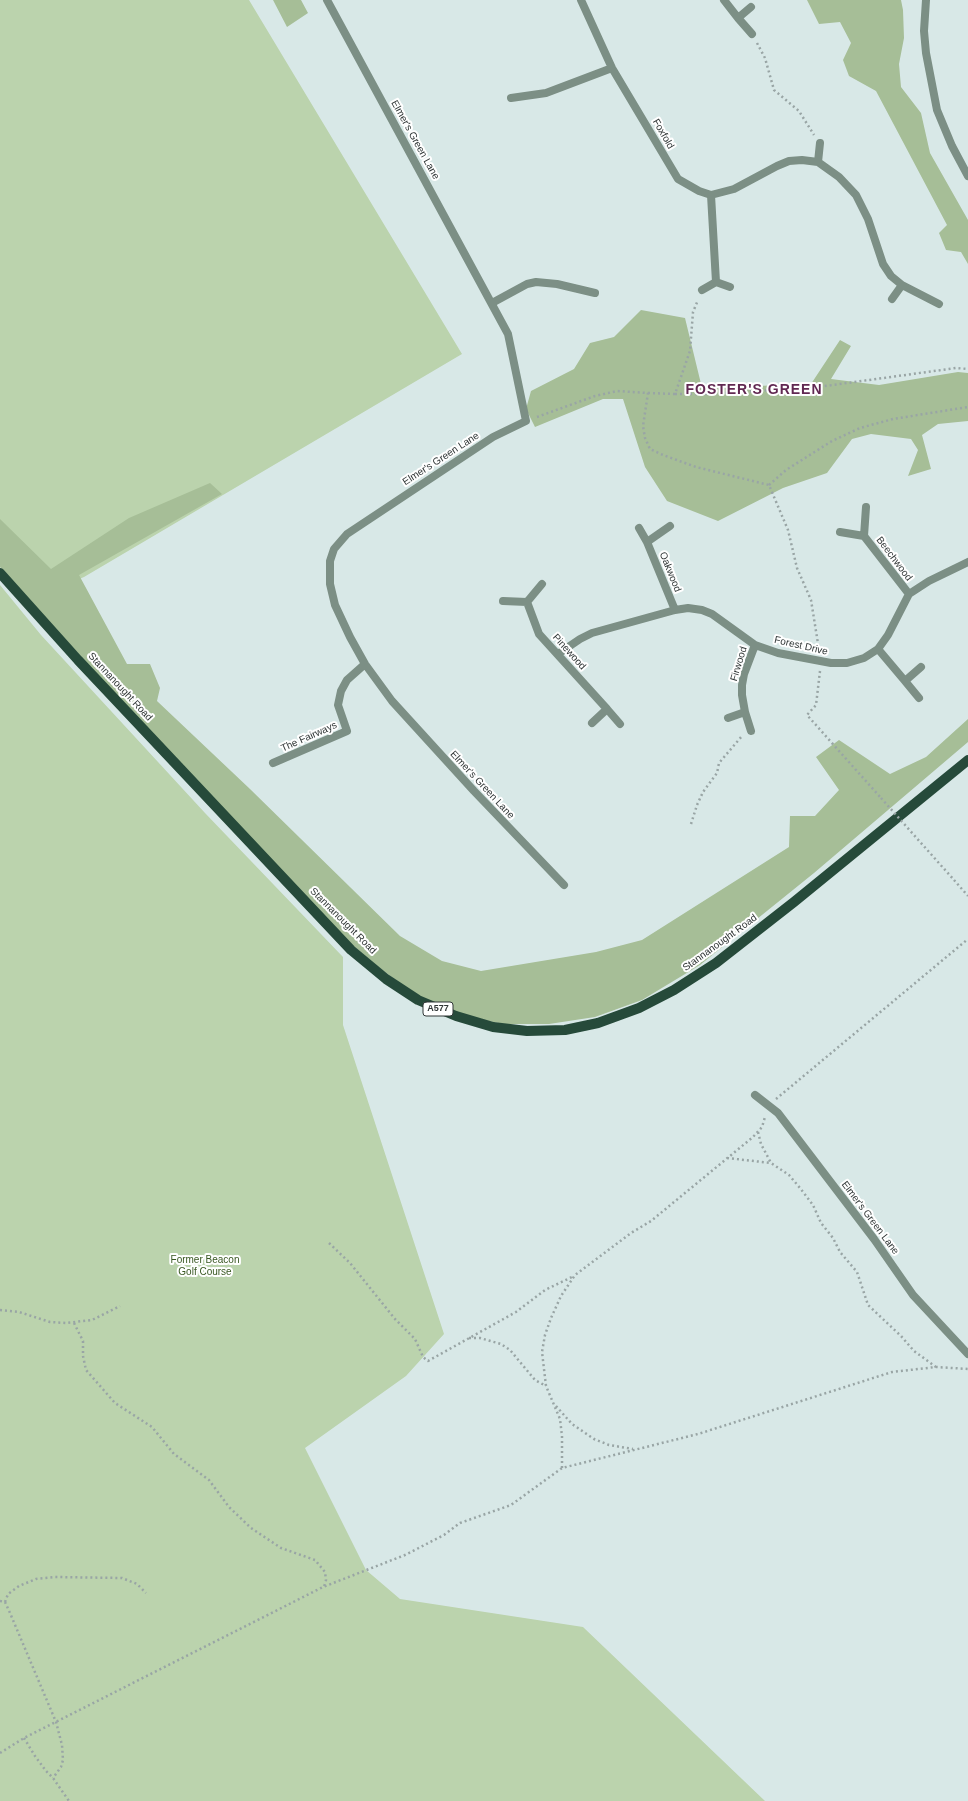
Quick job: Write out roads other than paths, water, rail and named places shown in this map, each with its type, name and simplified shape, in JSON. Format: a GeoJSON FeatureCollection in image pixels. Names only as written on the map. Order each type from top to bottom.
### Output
{"type":"FeatureCollection","features":[{"type":"Feature","properties":{"kind":"main road","name":"Stannanought Road"},"geometry":{"type":"LineString","coordinates":[[0,573],[78,660],[351,950],[386,979],[418,1000],[456,1016],[493,1027],[527,1032],[565,1030],[598,1023],[639,1008],[674,990],[716,964],[968,760]]}},
{"type":"Feature","properties":{"kind":"street","name":"Elmer's Green Lane"},"geometry":{"type":"LineString","coordinates":[[327,0],[508,334],[526,420],[493,437],[347,534],[334,549],[330,560],[329,572],[335,605],[365,664],[392,701],[474,791],[564,885]]}},
{"type":"Feature","properties":{"kind":"street","name":"Foxfold"},"geometry":{"type":"LineString","coordinates":[[581,0],[612,68],[678,179],[699,191],[711,195]]}},
{"type":"Feature","properties":{"kind":"street"},"geometry":{"type":"LineString","coordinates":[[724,0],[752,34]]}},
{"type":"Feature","properties":{"kind":"street"},"geometry":{"type":"LineString","coordinates":[[925,1],[926,53],[937,110],[952,146],[968,176]]}},
{"type":"Feature","properties":{"kind":"street"},"geometry":{"type":"LineString","coordinates":[[738,18],[751,6]]}},
{"type":"Feature","properties":{"kind":"street"},"geometry":{"type":"LineString","coordinates":[[511,98],[546,93],[612,68]]}},
{"type":"Feature","properties":{"kind":"street"},"geometry":{"type":"LineString","coordinates":[[818,162],[820,143]]}},
{"type":"Feature","properties":{"kind":"street"},"geometry":{"type":"LineString","coordinates":[[716,282],[711,195],[734,189],[789,161],[802,160],[818,162],[839,177],[856,195],[868,219],[883,264],[891,276],[902,285],[939,304]]}},
{"type":"Feature","properties":{"kind":"street"},"geometry":{"type":"LineString","coordinates":[[492,303],[527,284],[536,282],[557,284],[595,293]]}},
{"type":"Feature","properties":{"kind":"street"},"geometry":{"type":"LineString","coordinates":[[702,290],[716,282],[730,287]]}},
{"type":"Feature","properties":{"kind":"street"},"geometry":{"type":"LineString","coordinates":[[892,299],[902,285]]}},
{"type":"Feature","properties":{"kind":"street","name":"Beechwood"},"geometry":{"type":"LineString","coordinates":[[866,507],[864,536],[909,594]]}},
{"type":"Feature","properties":{"kind":"street"},"geometry":{"type":"LineString","coordinates":[[646,542],[670,526]]}},
{"type":"Feature","properties":{"kind":"street","name":"Oakwood"},"geometry":{"type":"LineString","coordinates":[[639,528],[674,610]]}},
{"type":"Feature","properties":{"kind":"street","name":"Beechwood"},"geometry":{"type":"LineString","coordinates":[[840,532],[864,536]]}},
{"type":"Feature","properties":{"kind":"street","name":"Forest Drive"},"geometry":{"type":"LineString","coordinates":[[558,654],[580,639],[592,633],[674,610],[688,608],[702,610],[712,614],[755,645],[793,657],[820,662],[848,663],[864,658],[878,649],[888,635],[909,594],[928,581],[968,562]]}},
{"type":"Feature","properties":{"kind":"street"},"geometry":{"type":"LineString","coordinates":[[503,601],[527,602],[542,584]]}},
{"type":"Feature","properties":{"kind":"street","name":"Pinewood"},"geometry":{"type":"LineString","coordinates":[[527,602],[539,634],[620,724]]}},
{"type":"Feature","properties":{"kind":"street","name":"Firwood"},"geometry":{"type":"LineString","coordinates":[[751,731],[745,712],[742,685],[744,674],[755,645]]}},
{"type":"Feature","properties":{"kind":"street"},"geometry":{"type":"LineString","coordinates":[[878,649],[919,698]]}},
{"type":"Feature","properties":{"kind":"street","name":"The Fairways"},"geometry":{"type":"LineString","coordinates":[[273,764],[347,731],[338,705],[341,691],[348,680],[365,664]]}},
{"type":"Feature","properties":{"kind":"street"},"geometry":{"type":"LineString","coordinates":[[904,681],[921,667]]}},
{"type":"Feature","properties":{"kind":"street"},"geometry":{"type":"LineString","coordinates":[[592,724],[607,709]]}},
{"type":"Feature","properties":{"kind":"street"},"geometry":{"type":"LineString","coordinates":[[728,718],[745,712]]}},
{"type":"Feature","properties":{"kind":"street","name":"Elmer's Green Lane"},"geometry":{"type":"LineString","coordinates":[[755,1095],[778,1113],[874,1239],[913,1295],[968,1354]]}},
{"type":"Feature","properties":{"kind":"district","name":"FOSTER'S GREEN"},"geometry":{"type":"Point","coordinates":[754,390]}},
{"type":"Feature","properties":{"kind":"park label","name":"Former Beacon Golf Course"},"geometry":{"type":"Point","coordinates":[205,1266]}}]}
